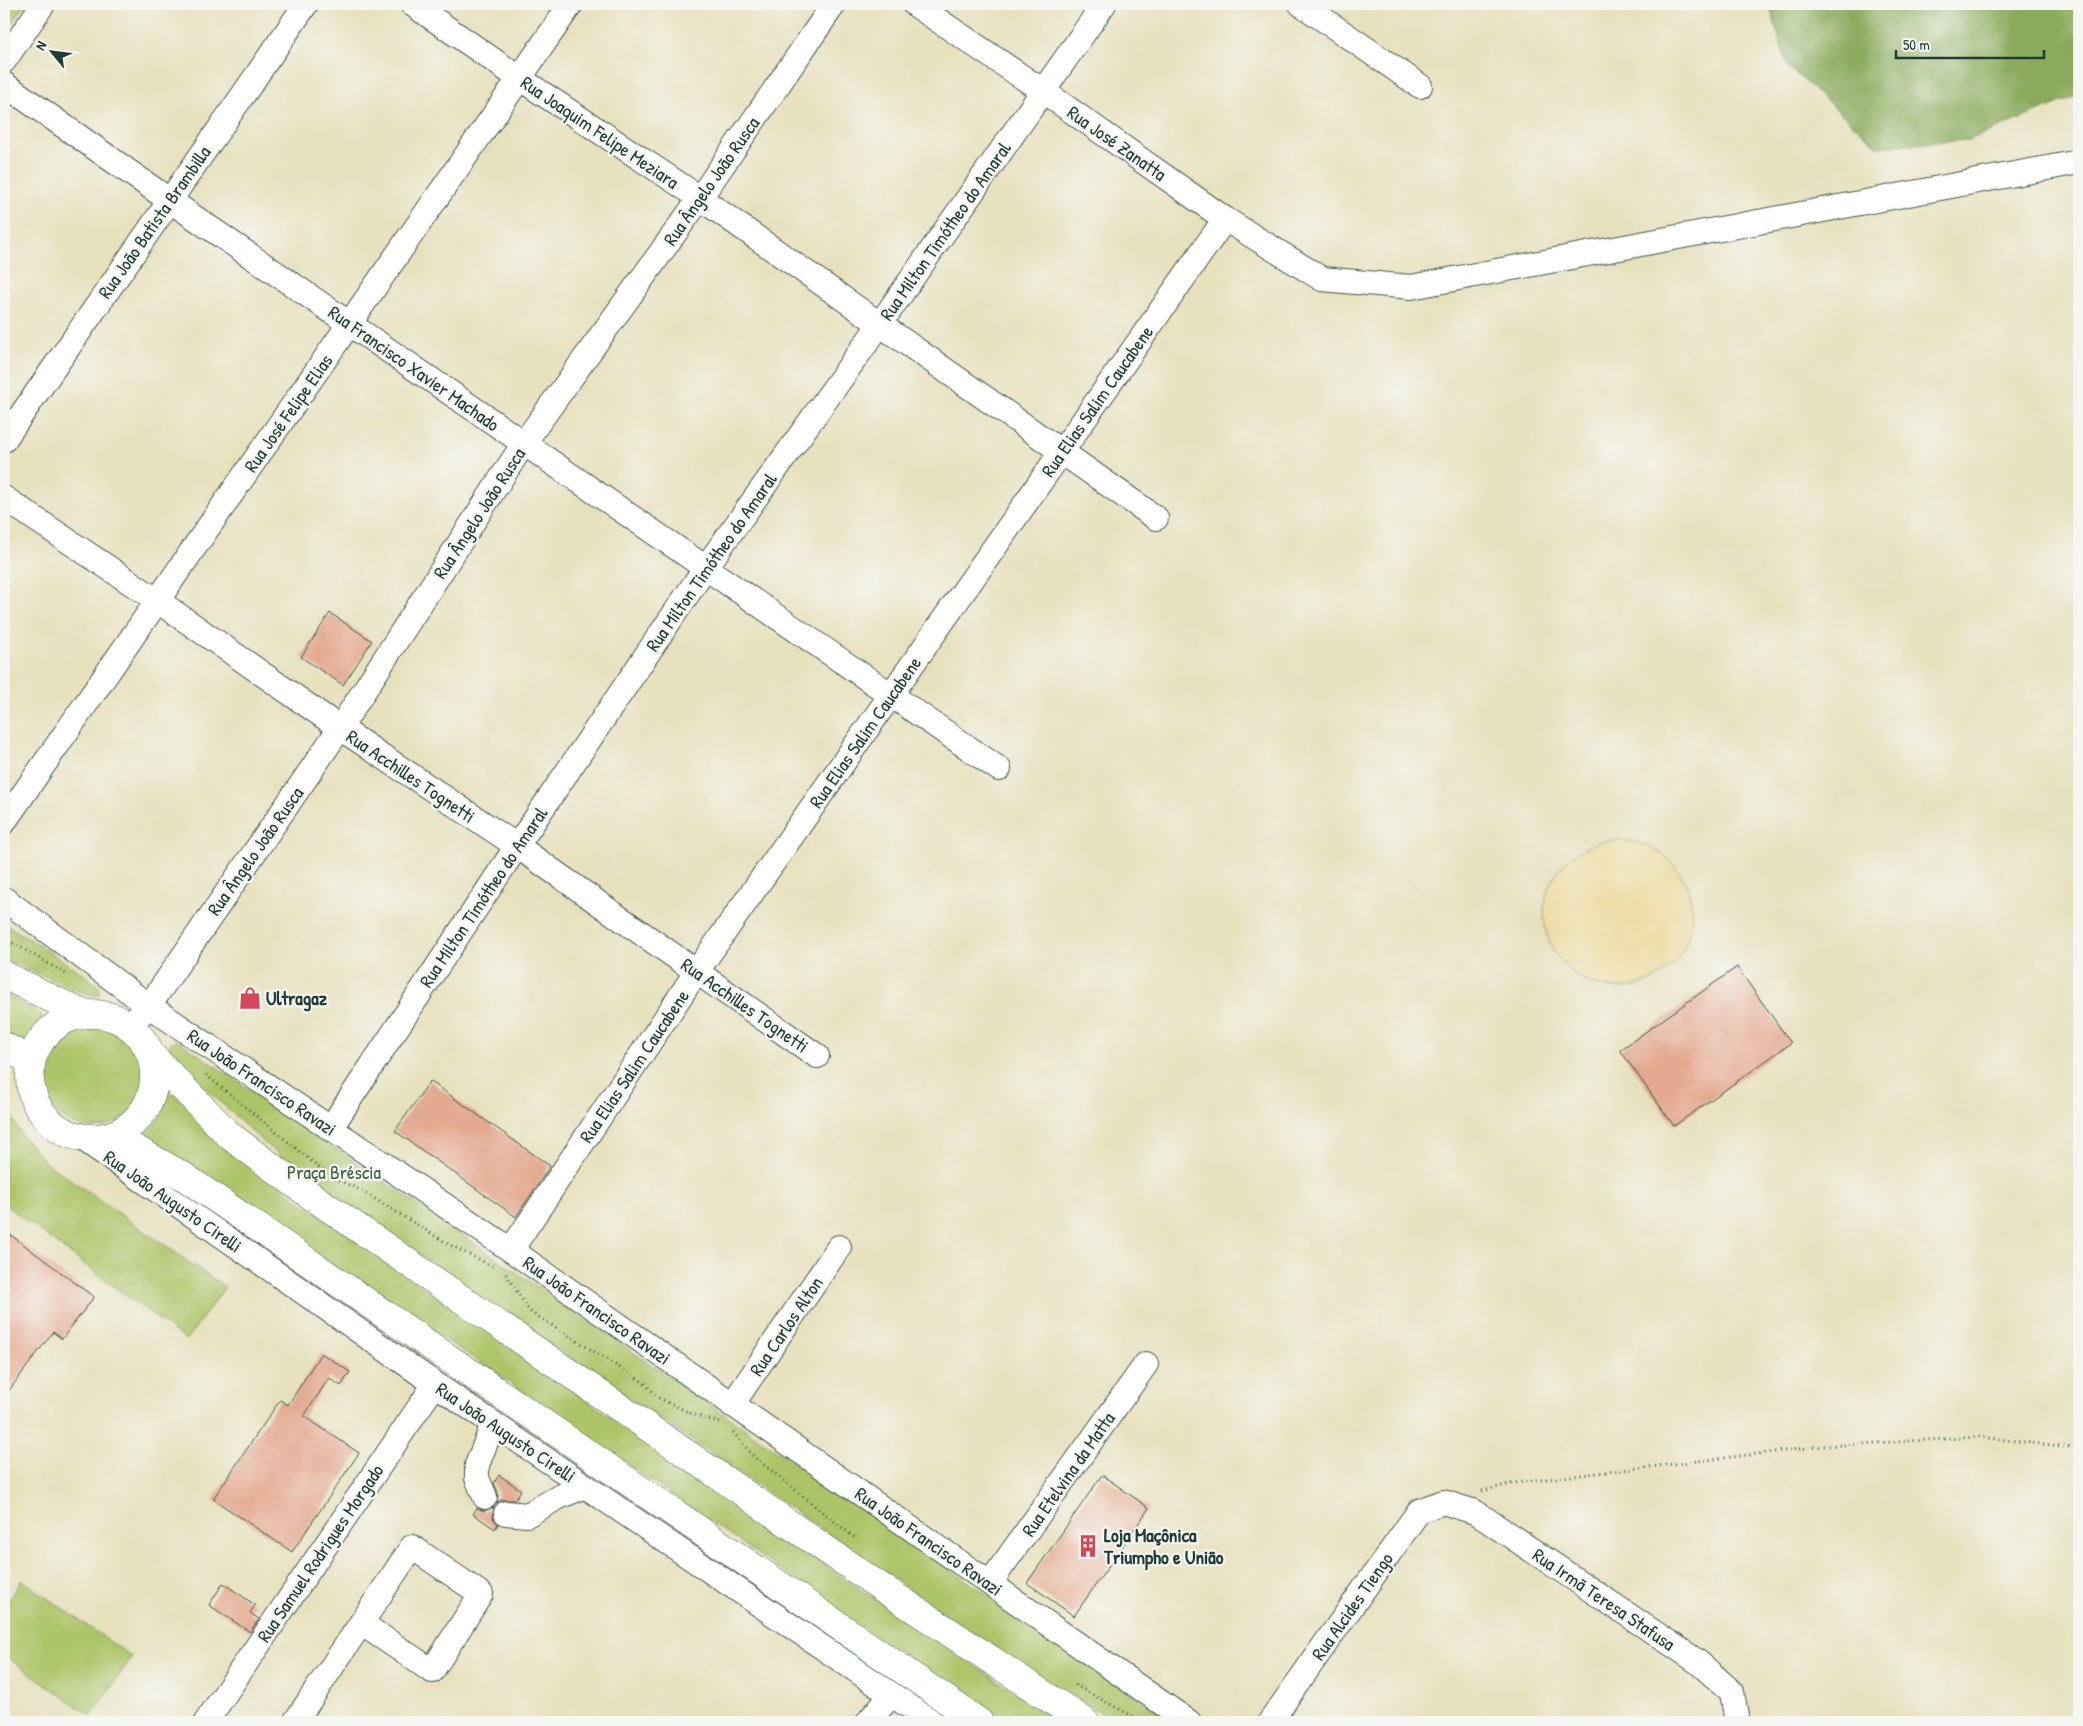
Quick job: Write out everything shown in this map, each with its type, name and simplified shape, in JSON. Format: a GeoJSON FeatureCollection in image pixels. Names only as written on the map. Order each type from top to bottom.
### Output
{"type":"FeatureCollection","features":[{"type":"Feature","properties":{"kind":"main road"},"geometry":{"type":"LineString","coordinates":[[4,975],[83,1014]]}},
{"type":"Feature","properties":{"kind":"main road"},"geometry":{"type":"LineString","coordinates":[[83,1014],[99,1014],[115,1018],[130,1026],[143,1039],[151,1055],[155,1075],[152,1094],[143,1112],[130,1126],[112,1136],[97,1139],[82,1138],[62,1132],[46,1119],[35,1102],[30,1082],[32,1061],[38,1044],[50,1030],[65,1020],[83,1014]]}},
{"type":"Feature","properties":{"kind":"main road"},"geometry":{"type":"LineString","coordinates":[[4,1046],[32,1061]]}},
{"type":"Feature","properties":{"kind":"main road"},"geometry":{"type":"LineString","coordinates":[[151,1055],[230,1136],[310,1195],[855,1570],[1085,1722]]}},
{"type":"Feature","properties":{"kind":"main road"},"geometry":{"type":"LineString","coordinates":[[112,1136],[183,1176],[979,1722]]}},
{"type":"Feature","properties":{"kind":"street"},"geometry":{"type":"LineString","coordinates":[[4,61],[43,4]]}},
{"type":"Feature","properties":{"kind":"street","name":"Rua João Batista Brambilla"},"geometry":{"type":"LineString","coordinates":[[4,440],[306,4]]}},
{"type":"Feature","properties":{"kind":"street","name":"Rua Joaquim Felipe Meziara"},"geometry":{"type":"LineString","coordinates":[[412,4],[519,78],[700,198],[1156,518]]}},
{"type":"Feature","properties":{"kind":"street","name":"Rua José Felipe Elias"},"geometry":{"type":"LineString","coordinates":[[4,822],[571,4]]}},
{"type":"Feature","properties":{"kind":"street","name":"Rua Ângelo João Rusca"},"geometry":{"type":"LineString","coordinates":[[130,1026],[149,1006],[340,728],[524,443],[700,198],[834,4]]}},
{"type":"Feature","properties":{"kind":"street","name":"Rua José Zanatta"},"geometry":{"type":"LineString","coordinates":[[914,4],[1043,91],[1224,219],[1322,279],[1410,287],[2079,162]]}},
{"type":"Feature","properties":{"kind":"street","name":"Rua Milton Timótheo do Amaral"},"geometry":{"type":"LineString","coordinates":[[330,1128],[516,846],[706,566],[880,324],[1104,4]]}},
{"type":"Feature","properties":{"kind":"street"},"geometry":{"type":"LineString","coordinates":[[1301,4],[1420,86]]}},
{"type":"Feature","properties":{"kind":"street","name":"Rua Francisco Xavier Machado"},"geometry":{"type":"LineString","coordinates":[[4,84],[169,200],[706,566],[999,769]]}},
{"type":"Feature","properties":{"kind":"street","name":"Rua Elias Salim Caucabene"},"geometry":{"type":"LineString","coordinates":[[503,1263],[697,971],[1224,219]]}},
{"type":"Feature","properties":{"kind":"street","name":"Rua Acchilles Tognetti"},"geometry":{"type":"LineString","coordinates":[[4,498],[516,846],[817,1056]]}},
{"type":"Feature","properties":{"kind":"street","name":"Rua João Francisco Ravazi"},"geometry":{"type":"LineString","coordinates":[[4,899],[149,1006],[330,1128],[503,1263],[732,1405],[1189,1722]]}},
{"type":"Feature","properties":{"kind":"street","name":"Rua João Augusto Cirelli"},"geometry":{"type":"LineString","coordinates":[[82,1138],[389,1350],[435,1384],[932,1722]]}},
{"type":"Feature","properties":{"kind":"street","name":"Rua Carlos Alton"},"geometry":{"type":"LineString","coordinates":[[732,1405],[839,1247]]}},
{"type":"Feature","properties":{"kind":"street","name":"Rua Etelvina da Matta"},"geometry":{"type":"LineString","coordinates":[[990,1583],[1146,1364]]}},
{"type":"Feature","properties":{"kind":"street","name":"Rua Samuel Rodrigues Morgado"},"geometry":{"type":"LineString","coordinates":[[208,1721],[435,1384]]}},
{"type":"Feature","properties":{"kind":"street"},"geometry":{"type":"LineString","coordinates":[[485,1497],[477,1478],[477,1464],[494,1424]]}},
{"type":"Feature","properties":{"kind":"street"},"geometry":{"type":"LineString","coordinates":[[506,1514],[528,1515],[557,1498],[585,1486]]}},
{"type":"Feature","properties":{"kind":"street","name":"Rua Alcides Tiengo"},"geometry":{"type":"LineString","coordinates":[[1270,1722],[1419,1511],[1443,1502]]}},
{"type":"Feature","properties":{"kind":"street","name":"Rua Irmã Teresa Stafusa"},"geometry":{"type":"LineString","coordinates":[[1443,1502],[1475,1512],[1698,1662],[1732,1692],[1737,1722]]}},
{"type":"Feature","properties":{"kind":"street"},"geometry":{"type":"LineString","coordinates":[[295,1722],[361,1623],[412,1547],[482,1594],[432,1671],[361,1623]]}},
{"type":"Feature","properties":{"kind":"street"},"geometry":{"type":"LineString","coordinates":[[868,1722],[891,1694]]}},
{"type":"Feature","properties":{"kind":"path"},"geometry":{"type":"LineString","coordinates":[[201,1071],[331,1177],[362,1191],[450,1245],[503,1263],[530,1311],[642,1382],[659,1398],[692,1414],[728,1426],[753,1456],[862,1544]]}},
{"type":"Feature","properties":{"kind":"path"},"geometry":{"type":"LineString","coordinates":[[1478,1492],[1514,1483],[1824,1446],[1979,1437],[2079,1448]]}},
{"type":"Feature","properties":{"kind":"path"},"geometry":{"type":"LineString","coordinates":[[1067,1680],[1143,1722]]}},
{"type":"Feature","properties":{"kind":"green space"},"geometry":{"type":"Polygon","coordinates":[[[4,4],[25,4],[4,34],[4,4]]]}},
{"type":"Feature","properties":{"kind":"green space"},"geometry":{"type":"Polygon","coordinates":[[[1769,4],[2079,4],[2079,95],[1969,140],[1879,147],[1787,66],[1769,4]]]}},
{"type":"Feature","properties":{"kind":"green space"},"geometry":{"type":"Polygon","coordinates":[[[4,923],[82,973],[100,988],[98,996],[84,993],[4,959],[4,923]]]}},
{"type":"Feature","properties":{"kind":"green space"},"geometry":{"type":"Polygon","coordinates":[[[4,993],[42,1015],[41,1020],[22,1045],[4,1032],[4,993]]]}},
{"type":"Feature","properties":{"kind":"green space"},"geometry":{"type":"Polygon","coordinates":[[[93,1026],[103,1027],[122,1034],[136,1048],[143,1067],[143,1087],[136,1106],[122,1120],[103,1127],[93,1128],[83,1127],[64,1120],[50,1106],[43,1087],[42,1077],[43,1067],[50,1048],[64,1034],[83,1027],[93,1026]]]}},
{"type":"Feature","properties":{"kind":"green space","name":"Praça Bréscia"},"geometry":{"type":"Polygon","coordinates":[[[177,1040],[1173,1722],[1117,1722],[1022,1666],[315,1183],[263,1142],[168,1053],[170,1044],[177,1040]]]}},
{"type":"Feature","properties":{"kind":"green space"},"geometry":{"type":"Polygon","coordinates":[[[167,1089],[306,1206],[840,1576],[1060,1722],[1000,1722],[493,1371],[141,1138],[162,1113],[167,1089]]]}},
{"type":"Feature","properties":{"kind":"green space"},"geometry":{"type":"Polygon","coordinates":[[[4,1102],[21,1134],[45,1162],[225,1287],[186,1340],[4,1204],[4,1102]]]}},
{"type":"Feature","properties":{"kind":"green space"},"geometry":{"type":"Polygon","coordinates":[[[22,1580],[132,1657],[91,1716],[4,1655],[4,1606],[22,1580]]]}},
{"type":"Feature","properties":{"kind":"sand"},"geometry":{"type":"Polygon","coordinates":[[[1618,840],[1646,846],[1670,862],[1686,886],[1692,914],[1686,942],[1670,966],[1646,982],[1618,988],[1590,982],[1566,966],[1550,942],[1544,914],[1550,886],[1566,862],[1590,846],[1618,840]]]}},
{"type":"Feature","properties":{"kind":"building"},"geometry":{"type":"Polygon","coordinates":[[[330,613],[372,641],[343,685],[301,657],[330,613]]]}},
{"type":"Feature","properties":{"kind":"building"},"geometry":{"type":"Polygon","coordinates":[[[1737,967],[1791,1043],[1674,1126],[1620,1050],[1737,967]]]}},
{"type":"Feature","properties":{"kind":"building"},"geometry":{"type":"Polygon","coordinates":[[[430,1081],[550,1166],[516,1217],[395,1131],[430,1081]]]}},
{"type":"Feature","properties":{"kind":"building"},"geometry":{"type":"Polygon","coordinates":[[[4,1230],[94,1297],[62,1339],[53,1332],[4,1397],[4,1230]]]}},
{"type":"Feature","properties":{"kind":"building"},"geometry":{"type":"Polygon","coordinates":[[[321,1353],[350,1372],[341,1386],[329,1378],[304,1416],[359,1453],[292,1552],[213,1499],[280,1400],[288,1405],[321,1353]]]}},
{"type":"Feature","properties":{"kind":"building"},"geometry":{"type":"Polygon","coordinates":[[[499,1475],[521,1490],[515,1500],[501,1500],[497,1503],[498,1492],[494,1483],[499,1475]]]}},
{"type":"Feature","properties":{"kind":"building","name":"Loja Maçônica Triumpho e União"},"geometry":{"type":"Polygon","coordinates":[[[1102,1475],[1149,1508],[1074,1616],[1027,1583],[1102,1475]]]}},
{"type":"Feature","properties":{"kind":"building"},"geometry":{"type":"Polygon","coordinates":[[[494,1507],[493,1518],[498,1524],[495,1529],[473,1514],[477,1508],[484,1511],[494,1507]]]}},
{"type":"Feature","properties":{"kind":"building"},"geometry":{"type":"Polygon","coordinates":[[[223,1583],[255,1605],[250,1613],[259,1619],[250,1632],[209,1605],[223,1583]]]}},
{"type":"Feature","properties":{"kind":"place","name":"Ultragaz"},"geometry":{"type":"Point","coordinates":[250,998]}},
{"type":"Feature","properties":{"kind":"place","name":"Loja Maçônica Triumpho e União"},"geometry":{"type":"Point","coordinates":[1088,1546]}}]}
